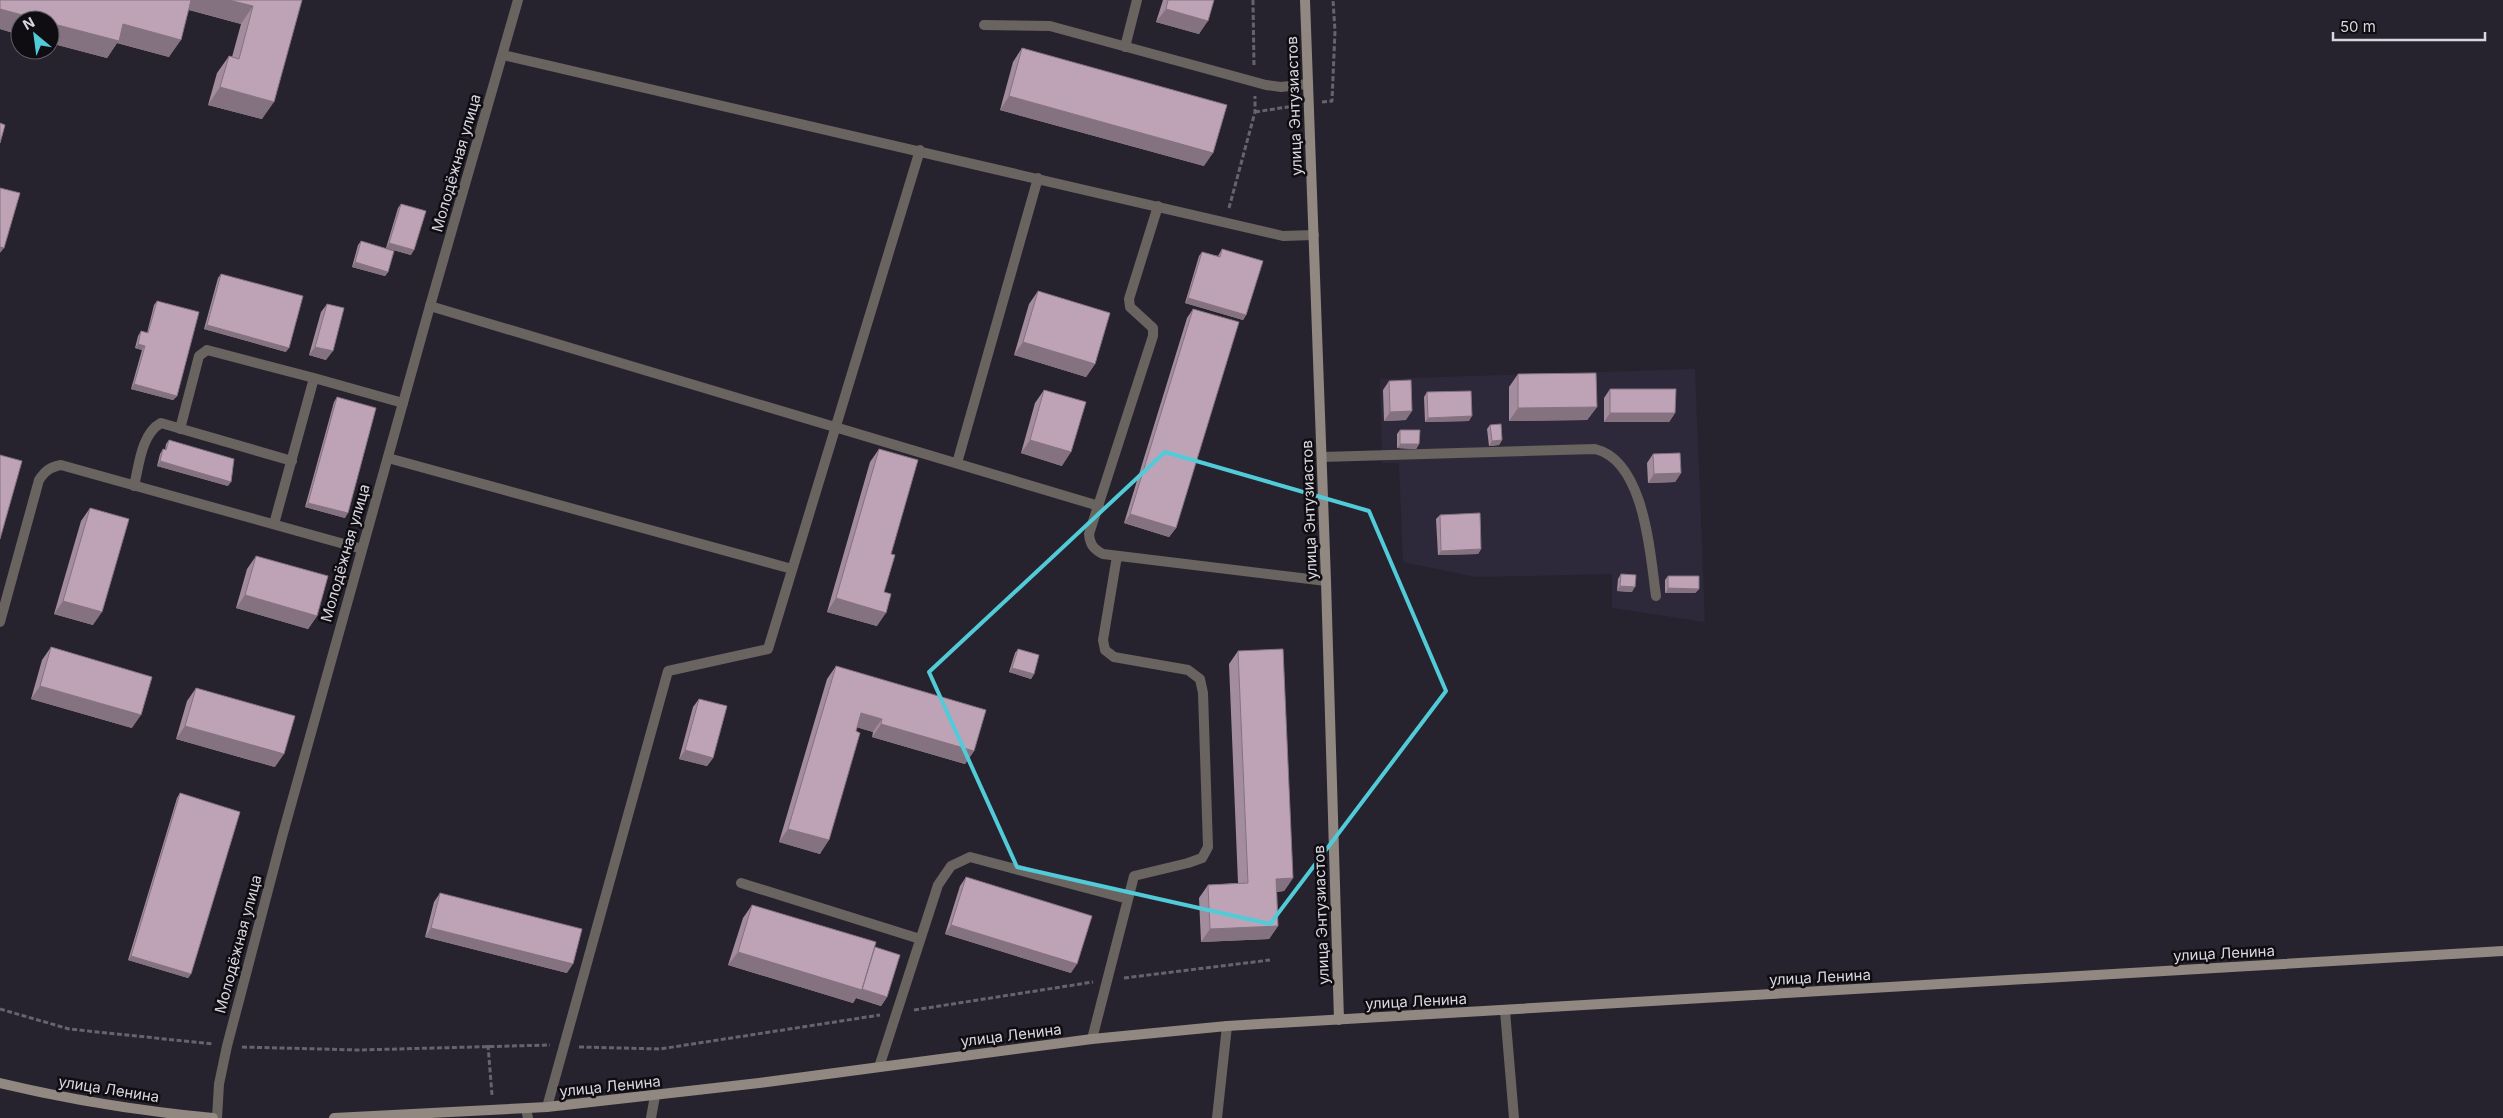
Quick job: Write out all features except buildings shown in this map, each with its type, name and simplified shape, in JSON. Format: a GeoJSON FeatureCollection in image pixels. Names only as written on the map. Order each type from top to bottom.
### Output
{"type":"FeatureCollection","features":[{"type":"Feature","properties":{"kind":"main road","name":"улица Энтузиастов"},"geometry":{"type":"LineString","coordinates":[[1305,0],[1322,457],[1339,1020]]}},
{"type":"Feature","properties":{"kind":"main road","name":"улица Ленина"},"geometry":{"type":"LineString","coordinates":[[334,1118],[493,1111],[527,1113],[547,1107],[655,1096],[1092,1039],[1227,1026],[2503,951]]}},
{"type":"Feature","properties":{"kind":"main road","name":"улица Ленина"},"geometry":{"type":"LineString","coordinates":[[0,1083],[78,1101],[141,1111],[215,1118]]}},
{"type":"Feature","properties":{"kind":"street","name":"Молодёжная улица"},"geometry":{"type":"LineString","coordinates":[[215,1118],[219,1084],[227,1046],[284,827],[518,0]]}},
{"type":"Feature","properties":{"kind":"street"},"geometry":{"type":"LineString","coordinates":[[1125,47],[1137,0]]}},
{"type":"Feature","properties":{"kind":"street"},"geometry":{"type":"LineString","coordinates":[[984,25],[1050,26],[1254,82],[1281,87],[1308,84]]}},
{"type":"Feature","properties":{"kind":"street"},"geometry":{"type":"LineString","coordinates":[[503,55],[920,150],[1283,236],[1314,235]]}},
{"type":"Feature","properties":{"kind":"street"},"geometry":{"type":"LineString","coordinates":[[547,1107],[668,671],[768,649],[920,150]]}},
{"type":"Feature","properties":{"kind":"street"},"geometry":{"type":"LineString","coordinates":[[957,463],[1038,178]]}},
{"type":"Feature","properties":{"kind":"street"},"geometry":{"type":"LineString","coordinates":[[1158,206],[1129,299],[1130,306],[1153,328],[1153,336],[1089,534],[1090,543],[1103,554],[1326,580]]}},
{"type":"Feature","properties":{"kind":"street"},"geometry":{"type":"LineString","coordinates":[[430,306],[1099,506]]}},
{"type":"Feature","properties":{"kind":"street"},"geometry":{"type":"LineString","coordinates":[[180,429],[199,356],[207,350],[403,403]]}},
{"type":"Feature","properties":{"kind":"street"},"geometry":{"type":"LineString","coordinates":[[274,524],[314,378]]}},
{"type":"Feature","properties":{"kind":"street"},"geometry":{"type":"LineString","coordinates":[[134,486],[150,431],[160,423],[292,460]]}},
{"type":"Feature","properties":{"kind":"street"},"geometry":{"type":"LineString","coordinates":[[1322,457],[1595,449],[1607,452],[1624,469],[1642,509],[1656,596]]}},
{"type":"Feature","properties":{"kind":"street"},"geometry":{"type":"LineString","coordinates":[[388,458],[792,570]]}},
{"type":"Feature","properties":{"kind":"street"},"geometry":{"type":"LineString","coordinates":[[0,622],[39,480],[46,471],[61,465],[362,549]]}},
{"type":"Feature","properties":{"kind":"street"},"geometry":{"type":"LineString","coordinates":[[1092,1039],[1134,876],[1202,858],[1208,847],[1204,703],[1200,679],[1188,670],[1114,657],[1105,650],[1102,640],[1116,556]]}},
{"type":"Feature","properties":{"kind":"street"},"geometry":{"type":"LineString","coordinates":[[879,1066],[938,885],[951,866],[970,857],[1128,900]]}},
{"type":"Feature","properties":{"kind":"street"},"geometry":{"type":"LineString","coordinates":[[741,883],[920,939]]}},
{"type":"Feature","properties":{"kind":"street"},"geometry":{"type":"LineString","coordinates":[[1505,1011],[1514,1118]]}},
{"type":"Feature","properties":{"kind":"street"},"geometry":{"type":"LineString","coordinates":[[1217,1118],[1227,1026]]}},
{"type":"Feature","properties":{"kind":"street"},"geometry":{"type":"LineString","coordinates":[[651,1118],[655,1096]]}},
{"type":"Feature","properties":{"kind":"path"},"geometry":{"type":"LineString","coordinates":[[1225,222],[1255,112],[1253,0]]}},
{"type":"Feature","properties":{"kind":"path"},"geometry":{"type":"LineString","coordinates":[[0,1009],[70,1029],[227,1046],[359,1050],[531,1044],[660,1049],[1108,980],[1270,960]]}},
{"type":"Feature","properties":{"kind":"path"},"geometry":{"type":"LineString","coordinates":[[488,1046],[493,1111]]}},
{"type":"Feature","properties":{"kind":"highlighted area"},"geometry":{"type":"Polygon","coordinates":[[[1165,452],[1369,511],[1446,691],[1270,924],[1017,867],[929,672],[1165,452]]]}},
{"type":"Feature","properties":{"kind":"shaded area"},"geometry":{"type":"Polygon","coordinates":[[[1695,369],[1705,622],[1612,608],[1612,574],[1476,577],[1403,562],[1399,463],[1382,463],[1380,379],[1695,369]]]}}]}
